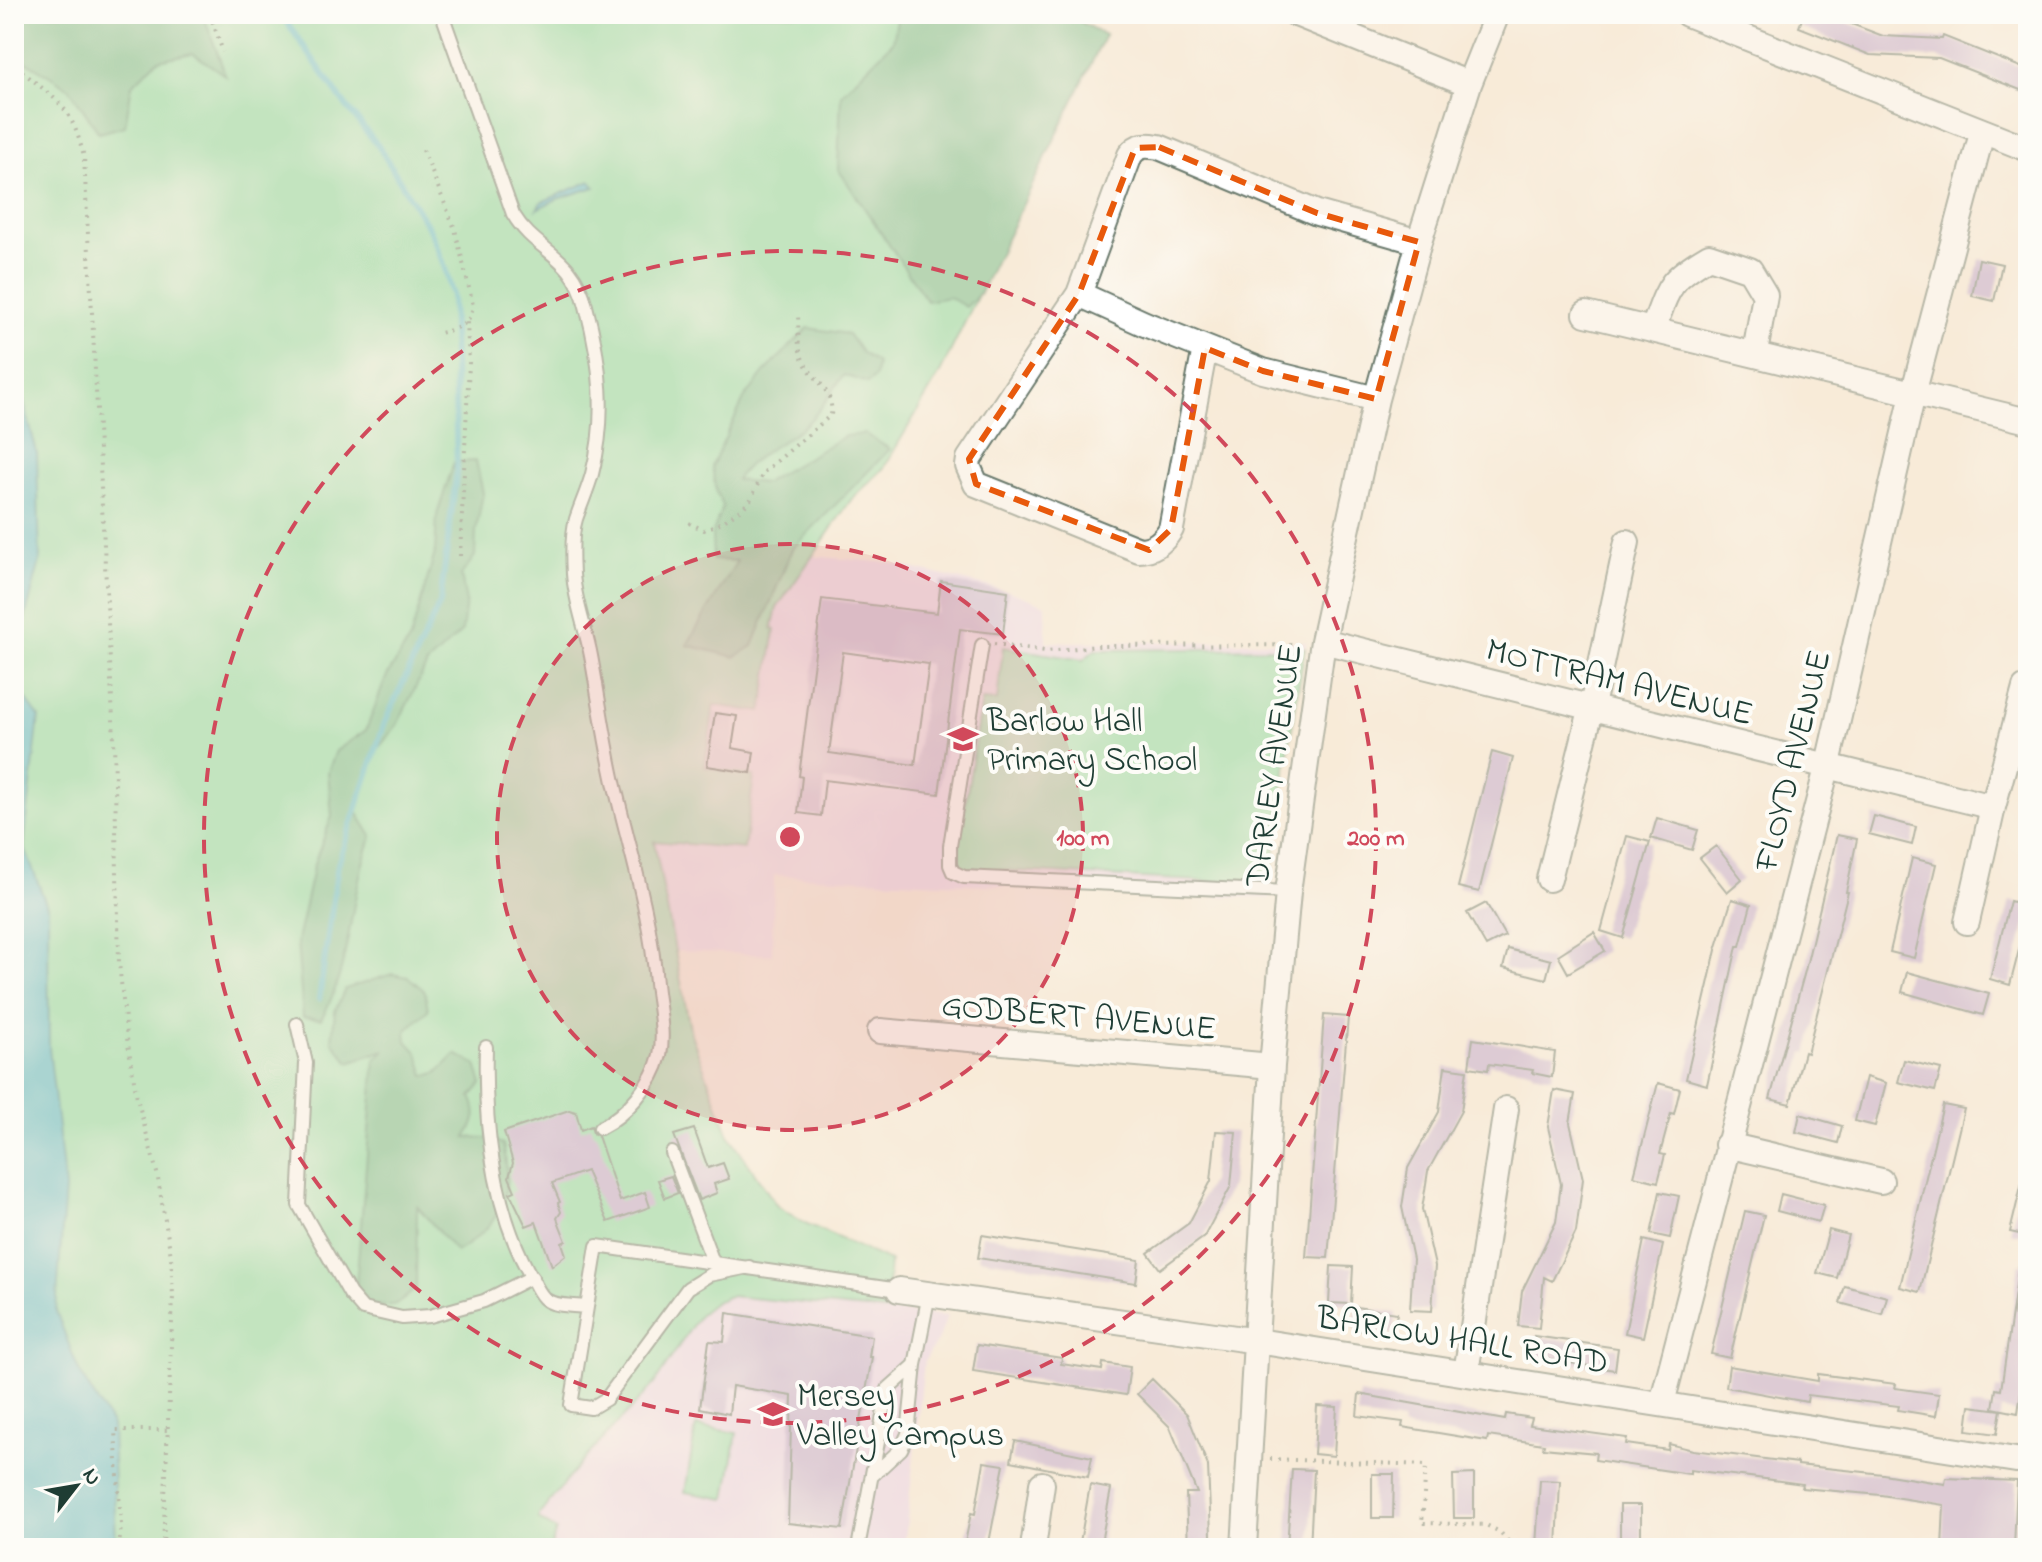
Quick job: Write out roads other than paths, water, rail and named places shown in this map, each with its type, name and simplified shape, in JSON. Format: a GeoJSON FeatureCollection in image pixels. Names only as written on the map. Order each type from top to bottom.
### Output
{"type":"FeatureCollection","features":[{"type":"Feature","properties":{"kind":"street"},"geometry":{"type":"LineString","coordinates":[[1296,14],[1469,84]]}},
{"type":"Feature","properties":{"kind":"street","name":"DARLEY AVENUE"},"geometry":{"type":"LineString","coordinates":[[1244,1548],[1272,1066],[1288,892],[1323,641],[1376,399],[1419,242],[1469,84],[1497,14]]}},
{"type":"Feature","properties":{"kind":"street"},"geometry":{"type":"LineString","coordinates":[[1687,14],[1747,24],[1982,133],[2028,149]]}},
{"type":"Feature","properties":{"kind":"street","name":"FLOYD AVENUE"},"geometry":{"type":"LineString","coordinates":[[1662,1403],[1827,768],[1913,394],[1982,133]]}},
{"type":"Feature","properties":{"kind":"street"},"geometry":{"type":"LineString","coordinates":[[1205,348],[1171,529],[1156,546],[1139,550],[976,484],[968,466],[969,459],[1079,294],[1135,148],[1144,145],[1159,147],[1317,213],[1419,242]]}},
{"type":"Feature","properties":{"kind":"street"},"geometry":{"type":"LineString","coordinates":[[1653,329],[1669,285],[1709,256],[1750,270],[1765,295],[1755,353]]}},
{"type":"Feature","properties":{"kind":"street"},"geometry":{"type":"LineString","coordinates":[[1079,294],[1263,371],[1376,399]]}},
{"type":"Feature","properties":{"kind":"street"},"geometry":{"type":"LineString","coordinates":[[1586,314],[2028,421]]}},
{"type":"Feature","properties":{"kind":"street"},"geometry":{"type":"LineString","coordinates":[[1549,879],[1592,706],[1627,542]]}},
{"type":"Feature","properties":{"kind":"street","name":"MOTTRAM AVENUE"},"geometry":{"type":"LineString","coordinates":[[1323,641],[1993,807]]}},
{"type":"Feature","properties":{"kind":"street"},"geometry":{"type":"LineString","coordinates":[[1967,922],[1993,807],[2025,688]]}},
{"type":"Feature","properties":{"kind":"street","name":"GODBERT AVENUE"},"geometry":{"type":"LineString","coordinates":[[880,1031],[1272,1066]]}},
{"type":"Feature","properties":{"kind":"street"},"geometry":{"type":"LineString","coordinates":[[1466,1373],[1506,1109]]}},
{"type":"Feature","properties":{"kind":"street"},"geometry":{"type":"LineString","coordinates":[[1727,1145],[1881,1181]]}},
{"type":"Feature","properties":{"kind":"street","name":"BARLOW HALL ROAD"},"geometry":{"type":"LineString","coordinates":[[899,1290],[1257,1341],[2016,1460]]}},
{"type":"Feature","properties":{"kind":"street"},"geometry":{"type":"LineString","coordinates":[[1033,1548],[1042,1484]]}},
{"type":"Feature","properties":{"kind":"lane"},"geometry":{"type":"LineString","coordinates":[[442,14],[513,214],[528,234],[565,263],[579,285],[586,304],[601,379],[601,418],[596,456],[575,523],[573,579],[617,798],[637,866],[652,939],[661,1032],[660,1055],[653,1072],[625,1111],[600,1128]]}},
{"type":"Feature","properties":{"kind":"lane"},"geometry":{"type":"LineString","coordinates":[[988,644],[950,846],[953,872],[964,877],[1288,892]]}},
{"type":"Feature","properties":{"kind":"lane"},"geometry":{"type":"LineString","coordinates":[[297,1024],[306,1063],[299,1205],[350,1294],[363,1309],[402,1318],[430,1316],[484,1301],[532,1277]]}},
{"type":"Feature","properties":{"kind":"lane"},"geometry":{"type":"LineString","coordinates":[[486,1047],[493,1160],[502,1209],[545,1299],[556,1304],[585,1307]]}},
{"type":"Feature","properties":{"kind":"lane"},"geometry":{"type":"LineString","coordinates":[[672,1153],[713,1262]]}},
{"type":"Feature","properties":{"kind":"lane"},"geometry":{"type":"LineString","coordinates":[[749,1267],[709,1275],[688,1288],[606,1399],[591,1408],[571,1405],[597,1246],[749,1267],[899,1290]]}},
{"type":"Feature","properties":{"kind":"lane"},"geometry":{"type":"LineString","coordinates":[[873,1475],[901,1449],[908,1434],[915,1365],[929,1294]]}},
{"type":"Feature","properties":{"kind":"lane"},"geometry":{"type":"LineString","coordinates":[[858,1548],[888,1389],[915,1365]]}},
{"type":"Feature","properties":{"kind":"water"},"geometry":{"type":"Polygon","coordinates":[[[591,181],[595,187],[537,209],[541,202],[591,181]]]}},
{"type":"Feature","properties":{"kind":"water"},"geometry":{"type":"Polygon","coordinates":[[[14,364],[37,453],[40,561],[14,661],[14,364]]]}},
{"type":"Feature","properties":{"kind":"water"},"geometry":{"type":"Polygon","coordinates":[[[14,682],[39,717],[24,846],[48,909],[49,1048],[65,1189],[56,1311],[79,1371],[112,1426],[116,1548],[14,1548],[14,682]]]}},
{"type":"Feature","properties":{"kind":"waterway"},"geometry":{"type":"LineString","coordinates":[[281,14],[379,147],[430,230],[452,294],[457,469],[440,603],[385,722],[338,864],[319,999]]}},
{"type":"Feature","properties":{"kind":"place","name":"Barlow Hall Primary School"},"geometry":{"type":"Point","coordinates":[963,739]}},
{"type":"Feature","properties":{"kind":"place","name":"Mersey Valley Campus"},"geometry":{"type":"Point","coordinates":[773,1414]}}]}
